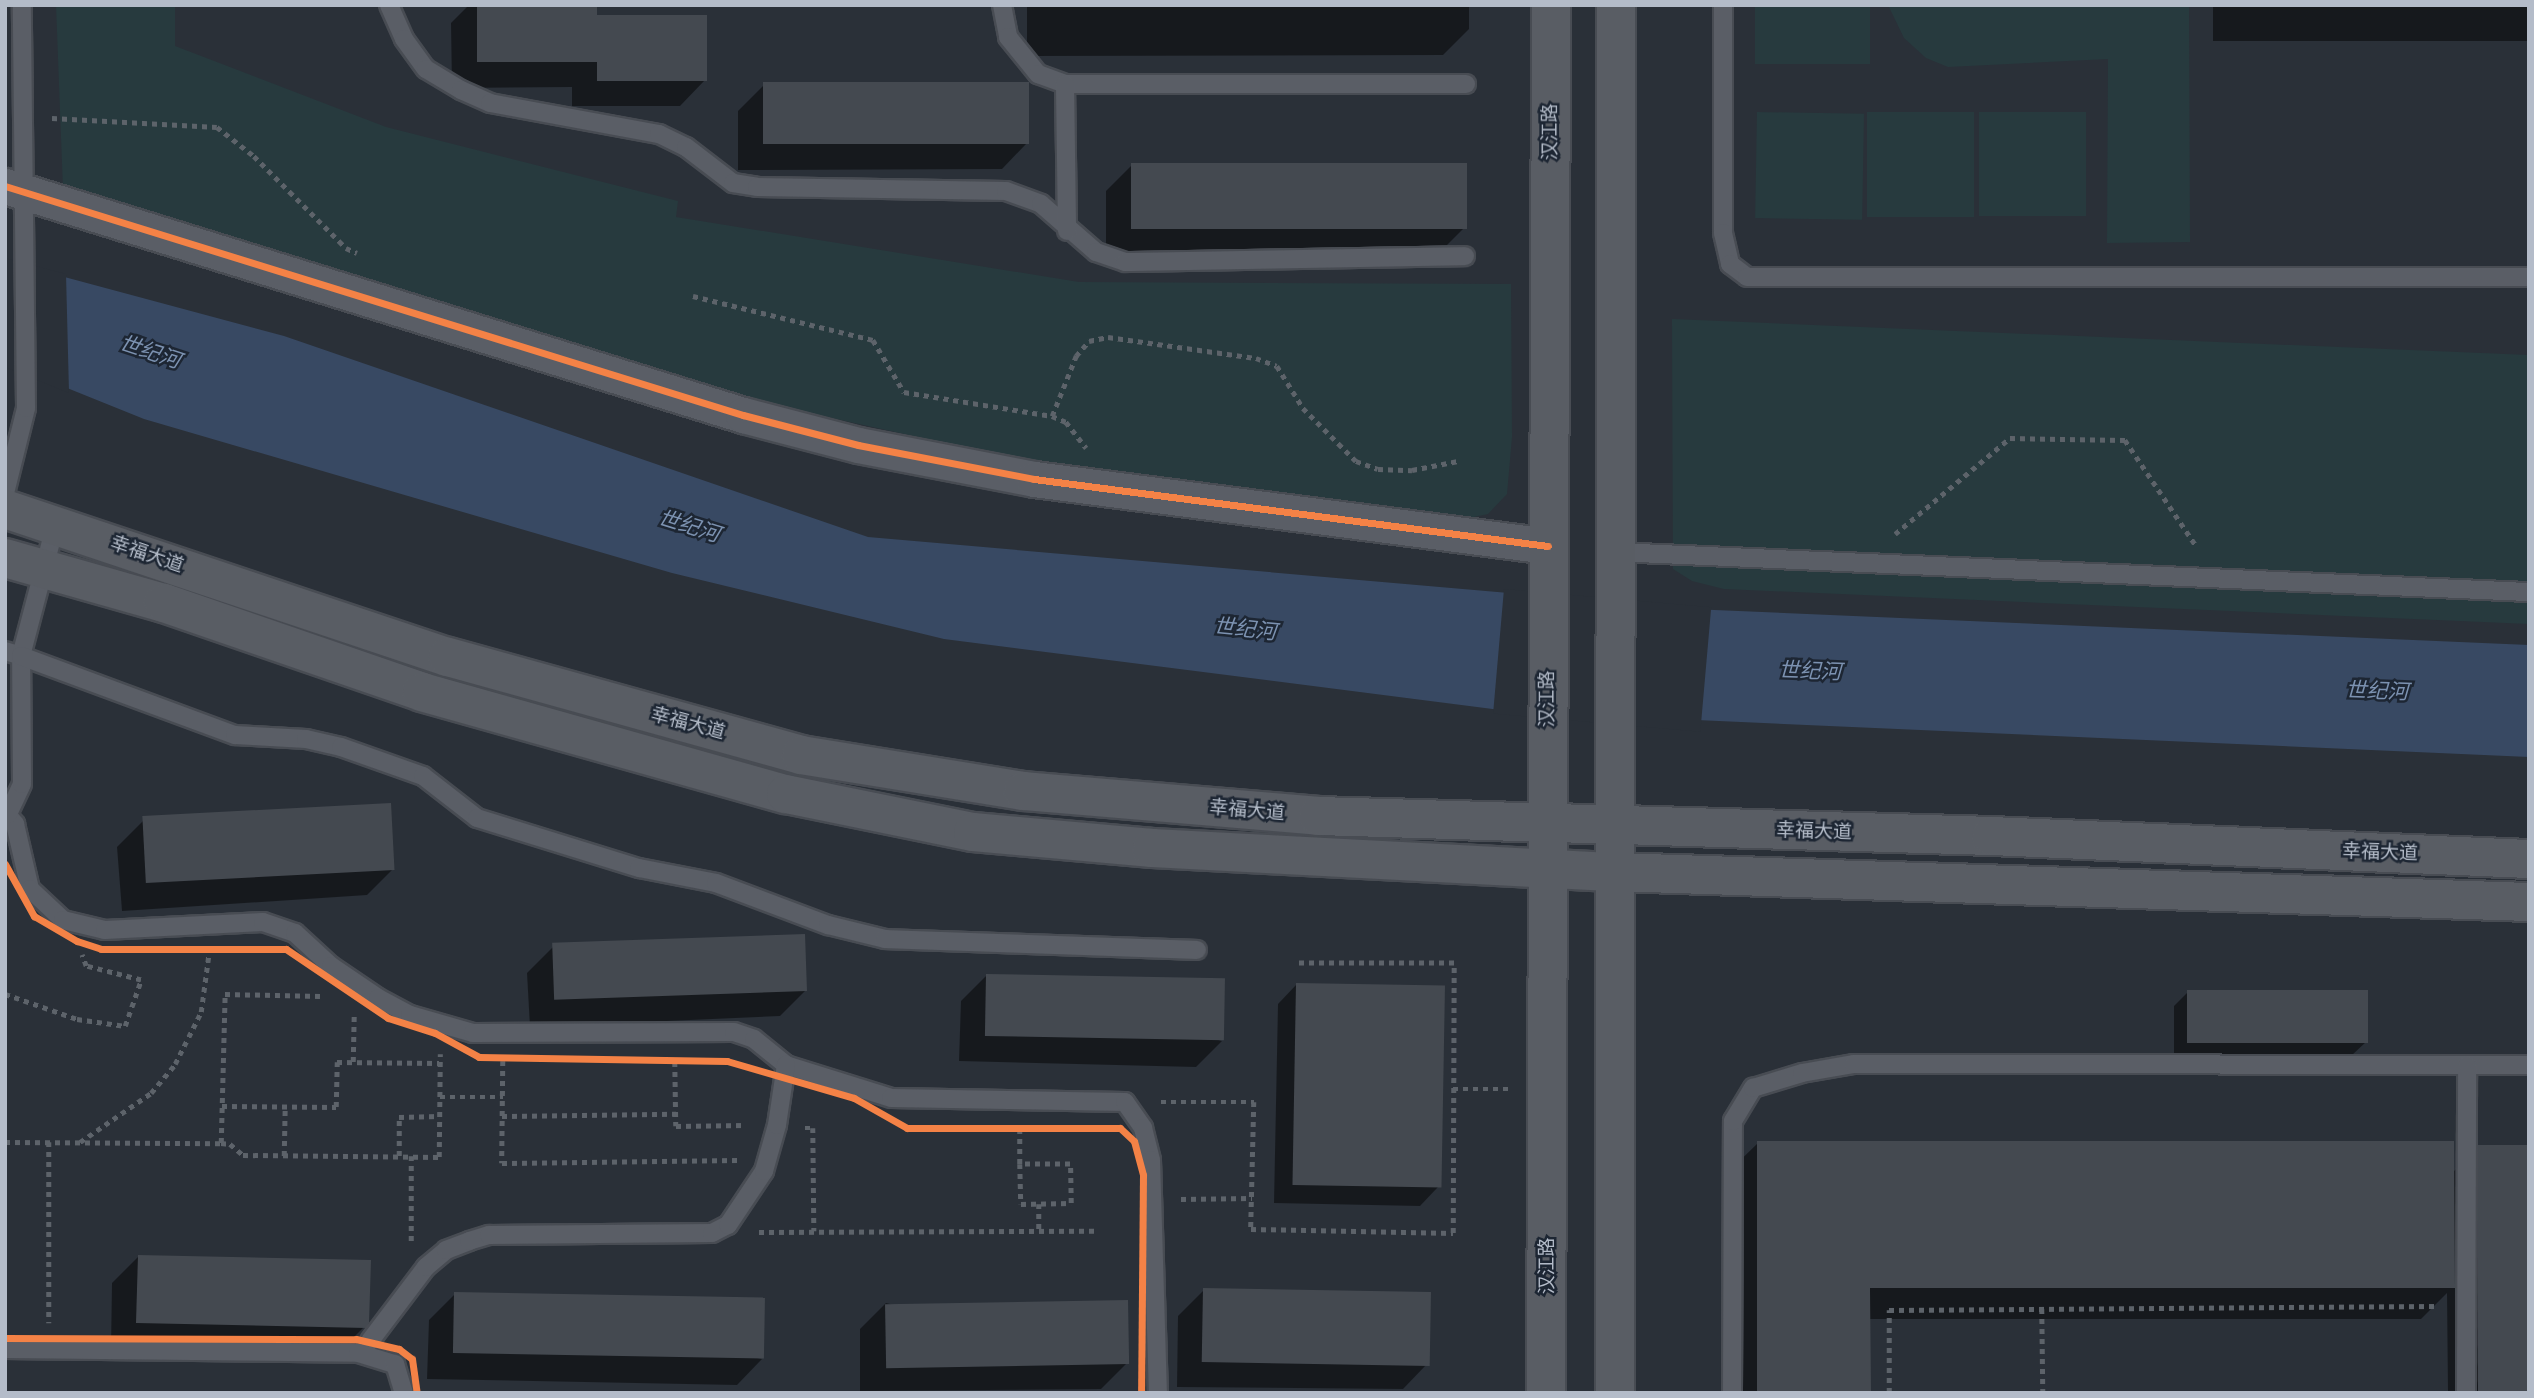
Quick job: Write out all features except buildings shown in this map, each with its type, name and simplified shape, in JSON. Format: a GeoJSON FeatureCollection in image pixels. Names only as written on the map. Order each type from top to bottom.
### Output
{"type":"FeatureCollection","features":[{"type":"Feature","properties":{"kind":"main road","name":"汉江路"},"geometry":{"type":"LineString","coordinates":[[1546,1393],[1551,5]]}},
{"type":"Feature","properties":{"kind":"main road"},"geometry":{"type":"LineString","coordinates":[[1615,1393],[1616,5]]}},
{"type":"Feature","properties":{"kind":"main road","name":"幸福大道"},"geometry":{"type":"LineString","coordinates":[[5,509],[56,523],[448,657],[801,755],[1023,790],[1318,816],[1992,836],[2529,859]]}},
{"type":"Feature","properties":{"kind":"main road"},"geometry":{"type":"LineString","coordinates":[[5,558],[164,603],[422,692],[786,794],[973,832],[1153,848],[1615,872],[2529,902]]}},
{"type":"Feature","properties":{"kind":"street"},"geometry":{"type":"LineString","coordinates":[[15,189],[743,415],[858,445],[1034,479],[1548,561]]}},
{"type":"Feature","properties":{"kind":"lane"},"geometry":{"type":"LineString","coordinates":[[5,493],[26,408],[15,189],[24,116],[22,5]]}},
{"type":"Feature","properties":{"kind":"lane"},"geometry":{"type":"LineString","coordinates":[[389,5],[404,39],[426,69],[490,103],[659,134],[686,147],[733,183],[757,187],[1006,191],[1041,204],[1067,231],[1096,252],[1125,262],[1465,256]]}},
{"type":"Feature","properties":{"kind":"lane"},"geometry":{"type":"LineString","coordinates":[[1002,5],[1007,37],[1038,74],[1065,84],[1466,84]]}},
{"type":"Feature","properties":{"kind":"lane"},"geometry":{"type":"LineString","coordinates":[[1723,5],[1723,233],[1730,264],[1747,277],[2529,277]]}},
{"type":"Feature","properties":{"kind":"lane"},"geometry":{"type":"LineString","coordinates":[[1065,84],[1067,231]]}},
{"type":"Feature","properties":{"kind":"lane"},"geometry":{"type":"LineString","coordinates":[[56,523],[13,653],[22,784],[6,813],[15,824],[30,889],[63,920],[84,928],[262,922],[295,933],[331,966],[378,998],[410,1015],[473,1033],[734,1032],[754,1040],[786,1065],[891,1098],[1125,1102],[1143,1128],[1151,1160],[1158,1393]]}},
{"type":"Feature","properties":{"kind":"lane"},"geometry":{"type":"LineString","coordinates":[[1615,567],[2529,592]]}},
{"type":"Feature","properties":{"kind":"lane"},"geometry":{"type":"LineString","coordinates":[[13,653],[235,735],[306,739],[341,747],[423,776],[477,818],[639,867],[716,883],[828,925],[885,939],[1197,950]]}},
{"type":"Feature","properties":{"kind":"lane"},"geometry":{"type":"LineString","coordinates":[[1732,1393],[1733,1121],[1753,1088],[1802,1073],[1854,1064],[2529,1065]]}},
{"type":"Feature","properties":{"kind":"lane"},"geometry":{"type":"LineString","coordinates":[[370,1341],[410,1284],[446,1250],[489,1235],[712,1233],[728,1225],[764,1171],[777,1126],[786,1065]]}},
{"type":"Feature","properties":{"kind":"lane"},"geometry":{"type":"LineString","coordinates":[[2466,1393],[2467,1065]]}},
{"type":"Feature","properties":{"kind":"lane"},"geometry":{"type":"LineString","coordinates":[[5,1349],[358,1353],[395,1364],[404,1393]]}},
{"type":"Feature","properties":{"kind":"path"},"geometry":{"type":"LineString","coordinates":[[24,116],[217,127],[254,156],[346,248],[367,257]]}},
{"type":"Feature","properties":{"kind":"path"},"geometry":{"type":"LineString","coordinates":[[693,296],[873,340],[904,392],[1052,415],[1076,356],[1089,341],[1108,337],[1256,358],[1278,366],[1303,408],[1356,461],[1378,469],[1412,470],[1458,461]]}},
{"type":"Feature","properties":{"kind":"path"},"geometry":{"type":"LineString","coordinates":[[1883,533],[1896,534],[2010,438],[2125,440],[2202,555]]}},
{"type":"Feature","properties":{"kind":"path"},"geometry":{"type":"LineString","coordinates":[[5,994],[77,1019],[125,1026],[141,980],[86,966],[77,941]]}},
{"type":"Feature","properties":{"kind":"path"},"geometry":{"type":"LineString","coordinates":[[195,949],[222,949]]}},
{"type":"Feature","properties":{"kind":"path"},"geometry":{"type":"LineString","coordinates":[[79,1142],[151,1093],[175,1064],[201,1012],[209,949]]}},
{"type":"Feature","properties":{"kind":"path"},"geometry":{"type":"LineString","coordinates":[[1125,1102],[1254,1102],[1251,1229],[1453,1233],[1454,963],[1297,963]]}},
{"type":"Feature","properties":{"kind":"path"},"geometry":{"type":"LineString","coordinates":[[221,1143],[225,994],[328,996]]}},
{"type":"Feature","properties":{"kind":"path"},"geometry":{"type":"LineString","coordinates":[[353,1062],[354,1009]]}},
{"type":"Feature","properties":{"kind":"path"},"geometry":{"type":"LineString","coordinates":[[5,1142],[221,1143],[230,1144],[243,1155],[439,1157],[440,1050]]}},
{"type":"Feature","properties":{"kind":"path"},"geometry":{"type":"LineString","coordinates":[[516,1060],[499,1060],[503,1097],[502,1163],[745,1160]]}},
{"type":"Feature","properties":{"kind":"path"},"geometry":{"type":"LineString","coordinates":[[662,1061],[688,1061]]}},
{"type":"Feature","properties":{"kind":"path"},"geometry":{"type":"LineString","coordinates":[[675,1061],[676,1126],[813,1128],[814,1231]]}},
{"type":"Feature","properties":{"kind":"path"},"geometry":{"type":"LineString","coordinates":[[222,1107],[336,1107],[337,1062],[440,1063]]}},
{"type":"Feature","properties":{"kind":"path"},"geometry":{"type":"LineString","coordinates":[[1453,1088],[1547,1088]]}},
{"type":"Feature","properties":{"kind":"path"},"geometry":{"type":"LineString","coordinates":[[440,1097],[503,1097]]}},
{"type":"Feature","properties":{"kind":"path"},"geometry":{"type":"LineString","coordinates":[[284,1156],[285,1107]]}},
{"type":"Feature","properties":{"kind":"path"},"geometry":{"type":"LineString","coordinates":[[502,1116],[676,1114]]}},
{"type":"Feature","properties":{"kind":"path"},"geometry":{"type":"LineString","coordinates":[[399,1156],[399,1117],[439,1116]]}},
{"type":"Feature","properties":{"kind":"path"},"geometry":{"type":"LineString","coordinates":[[1008,1128],[1033,1128]]}},
{"type":"Feature","properties":{"kind":"path"},"geometry":{"type":"LineString","coordinates":[[1020,1128],[1020,1164],[1021,1204],[1071,1203],[1070,1164],[1020,1164]]}},
{"type":"Feature","properties":{"kind":"path"},"geometry":{"type":"LineString","coordinates":[[48,1142],[49,1338]]}},
{"type":"Feature","properties":{"kind":"path"},"geometry":{"type":"LineString","coordinates":[[410,1284],[411,1156]]}},
{"type":"Feature","properties":{"kind":"path"},"geometry":{"type":"LineString","coordinates":[[1153,1199],[1252,1198]]}},
{"type":"Feature","properties":{"kind":"path"},"geometry":{"type":"LineString","coordinates":[[1038,1204],[1038,1231]]}},
{"type":"Feature","properties":{"kind":"path"},"geometry":{"type":"LineString","coordinates":[[712,1233],[1094,1231]]}},
{"type":"Feature","properties":{"kind":"path"},"geometry":{"type":"LineString","coordinates":[[1889,1393],[1889,1310],[2467,1306]]}},
{"type":"Feature","properties":{"kind":"path"},"geometry":{"type":"LineString","coordinates":[[2042,1309],[2043,1393]]}},
{"type":"Feature","properties":{"kind":"green space"},"geometry":{"type":"Polygon","coordinates":[[[56,5],[175,5],[175,46],[386,127],[678,201],[676,217],[1079,282],[1511,284],[1512,437],[1507,494],[1488,514],[1464,519],[1021,460],[746,399],[63,190],[56,5]]]}},
{"type":"Feature","properties":{"kind":"green space"},"geometry":{"type":"Polygon","coordinates":[[[1755,5],[1870,5],[1870,64],[1755,64],[1755,5]]]}},
{"type":"Feature","properties":{"kind":"green space"},"geometry":{"type":"Polygon","coordinates":[[[1888,5],[2189,5],[2190,242],[2107,243],[2108,59],[1948,67],[1926,58],[1904,38],[1888,5]]]}},
{"type":"Feature","properties":{"kind":"green space"},"geometry":{"type":"Polygon","coordinates":[[[1757,112],[1864,114],[1862,220],[1755,218],[1757,112]]]}},
{"type":"Feature","properties":{"kind":"green space"},"geometry":{"type":"Polygon","coordinates":[[[1867,112],[1974,112],[1974,217],[1867,217],[1867,112]]]}},
{"type":"Feature","properties":{"kind":"green space"},"geometry":{"type":"Polygon","coordinates":[[[1979,112],[2086,112],[2086,216],[1979,216],[1979,112]]]}},
{"type":"Feature","properties":{"kind":"green space"},"geometry":{"type":"Polygon","coordinates":[[[1672,319],[2529,355],[2529,624],[1724,589],[1692,581],[1673,569],[1672,319]]]}},
{"type":"Feature","properties":{"kind":"water","name":"世纪河"},"geometry":{"type":"Polygon","coordinates":[[[5,261],[284,336],[868,537],[1691,609],[2529,645],[2529,757],[1516,712],[944,639],[672,573],[144,419],[5,363],[5,261]]]}},
{"type":"Feature","properties":{"kind":"pier"},"geometry":{"type":"Polygon","coordinates":[[[5,258],[66,274],[69,393],[5,367],[5,258]]]}},
{"type":"Feature","properties":{"kind":"pier"},"geometry":{"type":"Polygon","coordinates":[[[1504,589],[1711,607],[1700,732],[1493,714],[1504,589]]]}},
{"type":"Feature","properties":{"kind":"cycle path"},"geometry":{"type":"LineString","coordinates":[[5,186],[743,415],[858,445],[1034,479],[1548,546]]}},
{"type":"Feature","properties":{"kind":"cycle path"},"geometry":{"type":"LineString","coordinates":[[5,864],[34,916],[77,941],[101,949],[286,949],[388,1018],[435,1033],[479,1057],[727,1061],[854,1098],[907,1128],[1120,1128],[1134,1141],[1143,1175],[1141,1393]]}},
{"type":"Feature","properties":{"kind":"cycle path"},"geometry":{"type":"LineString","coordinates":[[5,1338],[356,1339],[399,1349],[412,1359],[417,1393]]}}]}
